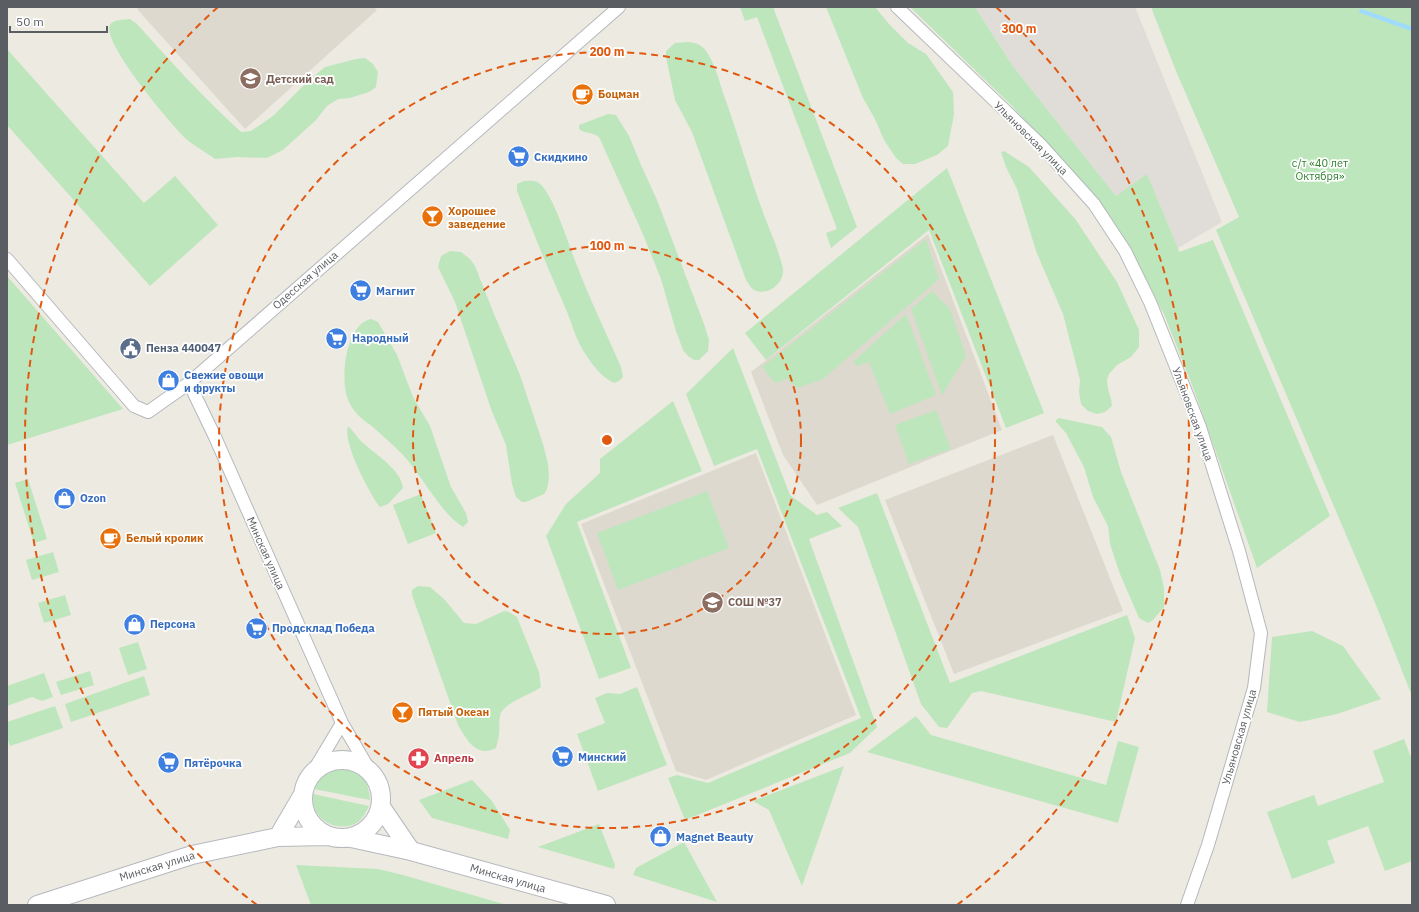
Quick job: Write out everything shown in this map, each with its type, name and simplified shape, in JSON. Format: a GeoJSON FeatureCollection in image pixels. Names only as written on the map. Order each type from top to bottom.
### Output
{"type":"FeatureCollection","features":[{"type":"Feature","properties":{"kind":"main road"},"geometry":{"type":"LineString","coordinates":[[278,837],[302,796],[310,775],[329,762],[351,761],[370,771],[380,790],[381,807],[372,826],[351,838],[328,836],[308,820],[302,796]]}},
{"type":"Feature","properties":{"kind":"main road"},"geometry":{"type":"LineString","coordinates":[[381,807],[411,850]]}},
{"type":"Feature","properties":{"kind":"main road","name":"Минская улица"},"geometry":{"type":"LineString","coordinates":[[37,905],[175,859],[278,837],[328,836]]}},
{"type":"Feature","properties":{"kind":"main road","name":"Минская улица"},"geometry":{"type":"LineString","coordinates":[[351,838],[411,850],[606,905]]}},
{"type":"Feature","properties":{"kind":"street","name":"Одесская улица"},"geometry":{"type":"LineString","coordinates":[[7,259],[134,406],[148,412],[189,383],[619,7]]}},
{"type":"Feature","properties":{"kind":"street","name":"Ульяновская улица"},"geometry":{"type":"LineString","coordinates":[[897,7],[1040,144],[1094,204],[1124,251],[1150,302],[1202,434],[1239,550],[1261,633],[1254,688],[1208,845],[1187,905]]}},
{"type":"Feature","properties":{"kind":"street","name":"Минская улица"},"geometry":{"type":"LineString","coordinates":[[189,383],[218,444],[342,723],[370,771]]}},
{"type":"Feature","properties":{"kind":"street"},"geometry":{"type":"LineString","coordinates":[[310,775],[342,723]]}},
{"type":"Feature","properties":{"kind":"shaded area","name":"Детский сад"},"geometry":{"type":"Polygon","coordinates":[[[139,7],[374,7],[377,10],[245,129],[137,9],[139,7]]]}},
{"type":"Feature","properties":{"kind":"shaded area"},"geometry":{"type":"Polygon","coordinates":[[[975,7],[1135,7],[1222,222],[1178,248],[1147,175],[1116,196],[1012,65],[975,7]]]}},
{"type":"Feature","properties":{"kind":"shaded area"},"geometry":{"type":"Polygon","coordinates":[[[928,234],[1002,430],[817,505],[783,455],[751,372],[928,234]]]}},
{"type":"Feature","properties":{"kind":"shaded area"},"geometry":{"type":"Polygon","coordinates":[[[1053,435],[1123,611],[954,674],[885,500],[1053,435]]]}},
{"type":"Feature","properties":{"kind":"shaded area","name":"СОШ №37"},"geometry":{"type":"Polygon","coordinates":[[[756,453],[856,715],[706,780],[676,771],[581,524],[756,453]]]}},
{"type":"Feature","properties":{"kind":"green space"},"geometry":{"type":"Polygon","coordinates":[[[740,7],[773,7],[857,227],[831,248],[826,233],[837,229],[757,17],[745,21],[740,7]]]}},
{"type":"Feature","properties":{"kind":"green space"},"geometry":{"type":"Polygon","coordinates":[[[826,7],[875,7],[908,43],[926,54],[953,92],[954,114],[948,146],[937,155],[915,164],[903,164],[896,158],[884,140],[875,119],[863,98],[826,7]]]}},
{"type":"Feature","properties":{"kind":"green space"},"geometry":{"type":"Polygon","coordinates":[[[910,7],[975,7],[1012,65],[1116,196],[1147,174],[1179,252],[1213,240],[1330,516],[1257,568],[1194,390],[1164,314],[1102,206],[1011,105],[910,7]]]}},
{"type":"Feature","properties":{"kind":"green space","name":"с/т «40 лет Октября»"},"geometry":{"type":"Polygon","coordinates":[[[1151,7],[1412,7],[1412,696],[1376,605],[1216,230],[1239,217],[1176,71],[1151,7]]]}},
{"type":"Feature","properties":{"kind":"green space"},"geometry":{"type":"Polygon","coordinates":[[[130,19],[137,24],[214,106],[241,132],[251,131],[273,116],[309,80],[325,67],[365,58],[373,64],[378,72],[376,87],[369,92],[350,98],[338,99],[327,106],[316,120],[283,150],[267,158],[237,157],[215,159],[185,138],[177,130],[126,65],[110,34],[110,25],[116,21],[130,19]]]}},
{"type":"Feature","properties":{"kind":"green space"},"geometry":{"type":"Polygon","coordinates":[[[688,42],[702,47],[713,63],[759,200],[777,247],[783,267],[783,275],[775,287],[771,290],[761,292],[756,291],[746,280],[692,132],[675,100],[666,51],[675,43],[688,42]]]}},
{"type":"Feature","properties":{"kind":"green space"},"geometry":{"type":"Polygon","coordinates":[[[7,49],[144,203],[175,176],[218,225],[150,286],[7,125],[7,49]]]}},
{"type":"Feature","properties":{"kind":"green space"},"geometry":{"type":"Polygon","coordinates":[[[608,114],[616,115],[629,136],[657,200],[704,324],[709,340],[708,351],[699,360],[694,360],[683,350],[661,279],[642,232],[599,137],[579,129],[579,125],[608,114]]]}},
{"type":"Feature","properties":{"kind":"green space"},"geometry":{"type":"Polygon","coordinates":[[[1004,151],[1029,167],[1076,220],[1117,282],[1139,330],[1139,347],[1131,357],[1117,365],[1109,374],[1107,380],[1112,406],[1105,412],[1097,414],[1088,411],[1081,404],[1079,392],[1080,380],[1063,314],[1036,251],[1017,189],[1006,167],[1001,152],[1004,151]]]}},
{"type":"Feature","properties":{"kind":"green space"},"geometry":{"type":"Polygon","coordinates":[[[947,168],[1044,413],[1006,428],[929,230],[766,360],[745,333],[947,168]]]}},
{"type":"Feature","properties":{"kind":"green space"},"geometry":{"type":"Polygon","coordinates":[[[524,181],[534,181],[539,183],[550,197],[586,289],[621,367],[623,377],[619,381],[614,383],[598,371],[579,344],[517,191],[517,184],[524,181]]]}},
{"type":"Feature","properties":{"kind":"green space"},"geometry":{"type":"Polygon","coordinates":[[[926,239],[939,279],[823,379],[797,388],[787,379],[775,383],[762,367],[926,239]]]}},
{"type":"Feature","properties":{"kind":"green space"},"geometry":{"type":"Polygon","coordinates":[[[450,251],[461,252],[470,259],[475,266],[520,375],[543,444],[548,464],[549,478],[547,489],[544,494],[526,502],[522,502],[516,497],[512,484],[506,445],[491,409],[455,302],[438,267],[441,256],[450,251]]]}},
{"type":"Feature","properties":{"kind":"green space"},"geometry":{"type":"Polygon","coordinates":[[[7,276],[123,409],[7,445],[7,276]]]}},
{"type":"Feature","properties":{"kind":"green space"},"geometry":{"type":"Polygon","coordinates":[[[932,291],[950,309],[966,356],[942,395],[911,309],[932,291]]]}},
{"type":"Feature","properties":{"kind":"green space"},"geometry":{"type":"Polygon","coordinates":[[[906,314],[936,395],[890,414],[869,362],[856,366],[853,362],[906,314]]]}},
{"type":"Feature","properties":{"kind":"green space"},"geometry":{"type":"Polygon","coordinates":[[[371,319],[378,322],[397,355],[413,397],[430,426],[451,487],[466,513],[468,522],[463,527],[446,512],[401,453],[360,417],[349,402],[346,393],[345,381],[346,355],[355,331],[362,323],[371,319]]]}},
{"type":"Feature","properties":{"kind":"green space"},"geometry":{"type":"Polygon","coordinates":[[[733,348],[790,495],[817,515],[827,512],[842,526],[809,539],[877,727],[850,753],[685,820],[668,778],[677,775],[708,783],[861,718],[757,449],[714,466],[686,394],[733,348]]]}},
{"type":"Feature","properties":{"kind":"green space"},"geometry":{"type":"Polygon","coordinates":[[[673,401],[702,471],[577,522],[631,668],[599,679],[546,536],[566,504],[600,473],[600,459],[673,401]]]}},
{"type":"Feature","properties":{"kind":"green space"},"geometry":{"type":"Polygon","coordinates":[[[936,410],[951,449],[909,464],[895,425],[936,410]]]}},
{"type":"Feature","properties":{"kind":"green space"},"geometry":{"type":"Polygon","coordinates":[[[1059,418],[1102,427],[1111,437],[1121,472],[1160,570],[1164,588],[1164,607],[1153,620],[1148,623],[1139,618],[1120,574],[1110,544],[1108,526],[1093,497],[1084,467],[1066,433],[1056,422],[1059,418]]]}},
{"type":"Feature","properties":{"kind":"green space"},"geometry":{"type":"Polygon","coordinates":[[[348,427],[359,439],[392,467],[401,481],[403,488],[388,504],[380,507],[364,480],[349,444],[347,434],[348,427]]]}},
{"type":"Feature","properties":{"kind":"green space"},"geometry":{"type":"Polygon","coordinates":[[[28,479],[47,539],[34,543],[15,483],[28,479]]]}},
{"type":"Feature","properties":{"kind":"green space"},"geometry":{"type":"Polygon","coordinates":[[[707,491],[729,548],[618,590],[597,533],[707,491]]]}},
{"type":"Feature","properties":{"kind":"green space"},"geometry":{"type":"Polygon","coordinates":[[[877,493],[950,683],[1127,615],[1135,638],[1116,722],[981,691],[972,693],[947,728],[939,727],[921,704],[858,527],[838,508],[877,493]]]}},
{"type":"Feature","properties":{"kind":"green space"},"geometry":{"type":"Polygon","coordinates":[[[421,494],[436,533],[408,544],[393,505],[421,494]]]}},
{"type":"Feature","properties":{"kind":"green space"},"geometry":{"type":"Polygon","coordinates":[[[53,552],[59,572],[32,580],[26,560],[53,552]]]}},
{"type":"Feature","properties":{"kind":"green space"},"geometry":{"type":"Polygon","coordinates":[[[418,586],[430,587],[444,599],[464,623],[476,624],[504,611],[517,617],[539,672],[541,687],[508,705],[501,713],[496,748],[483,751],[473,746],[458,725],[412,595],[412,590],[418,586]]]}},
{"type":"Feature","properties":{"kind":"green space"},"geometry":{"type":"Polygon","coordinates":[[[65,595],[71,615],[44,623],[38,603],[65,595]]]}},
{"type":"Feature","properties":{"kind":"green space"},"geometry":{"type":"Polygon","coordinates":[[[1312,631],[1343,646],[1381,699],[1337,714],[1300,722],[1267,712],[1272,637],[1312,631]]]}},
{"type":"Feature","properties":{"kind":"green space"},"geometry":{"type":"Polygon","coordinates":[[[138,642],[147,669],[128,675],[119,648],[138,642]]]}},
{"type":"Feature","properties":{"kind":"green space"},"geometry":{"type":"Polygon","coordinates":[[[90,671],[94,685],[61,695],[56,682],[90,671]]]}},
{"type":"Feature","properties":{"kind":"green space"},"geometry":{"type":"Polygon","coordinates":[[[44,673],[53,697],[42,701],[32,697],[7,706],[7,686],[44,673]]]}},
{"type":"Feature","properties":{"kind":"green space"},"geometry":{"type":"Polygon","coordinates":[[[144,676],[150,695],[71,722],[65,704],[144,676]]]}},
{"type":"Feature","properties":{"kind":"green space"},"geometry":{"type":"Polygon","coordinates":[[[637,687],[667,765],[598,791],[577,734],[605,723],[595,698],[607,693],[620,694],[637,687]]]}},
{"type":"Feature","properties":{"kind":"green space"},"geometry":{"type":"Polygon","coordinates":[[[55,706],[63,728],[10,746],[7,738],[7,722],[55,706]]]}},
{"type":"Feature","properties":{"kind":"green space"},"geometry":{"type":"Polygon","coordinates":[[[916,716],[931,735],[1106,785],[1118,741],[1139,747],[1118,823],[867,752],[916,716]]]}},
{"type":"Feature","properties":{"kind":"green space"},"geometry":{"type":"Polygon","coordinates":[[[1404,739],[1412,760],[1412,861],[1385,871],[1368,826],[1327,841],[1335,863],[1292,879],[1267,812],[1314,795],[1318,806],[1384,782],[1373,751],[1404,739]]]}},
{"type":"Feature","properties":{"kind":"green space"},"geometry":{"type":"Polygon","coordinates":[[[844,766],[802,886],[769,810],[753,801],[844,766]]]}},
{"type":"Feature","properties":{"kind":"green space"},"geometry":{"type":"Polygon","coordinates":[[[343,768],[355,772],[363,778],[368,788],[370,800],[314,789],[326,774],[343,768]]]}},
{"type":"Feature","properties":{"kind":"green space"},"geometry":{"type":"Polygon","coordinates":[[[472,780],[492,801],[510,830],[508,839],[432,818],[419,800],[472,780]]]}},
{"type":"Feature","properties":{"kind":"green space"},"geometry":{"type":"Polygon","coordinates":[[[313,794],[369,806],[363,817],[358,822],[353,825],[341,827],[336,826],[325,821],[317,813],[313,802],[313,794]]]}},
{"type":"Feature","properties":{"kind":"green space"},"geometry":{"type":"Polygon","coordinates":[[[599,824],[615,865],[614,869],[538,847],[599,824]]]}},
{"type":"Feature","properties":{"kind":"green space"},"geometry":{"type":"Polygon","coordinates":[[[684,842],[717,902],[633,875],[636,868],[684,842]]]}},
{"type":"Feature","properties":{"kind":"green space"},"geometry":{"type":"Polygon","coordinates":[[[296,865],[378,869],[507,905],[311,905],[296,865]]]}},
{"type":"Feature","properties":{"kind":"waterway"},"geometry":{"type":"LineString","coordinates":[[1361,11],[1412,29]]}},
{"type":"Feature","properties":{"kind":"place","name":"Детский сад"},"geometry":{"type":"Point","coordinates":[250,79]}},
{"type":"Feature","properties":{"kind":"place","name":"Боцман"},"geometry":{"type":"Point","coordinates":[583,94]}},
{"type":"Feature","properties":{"kind":"place","name":"Скидкино"},"geometry":{"type":"Point","coordinates":[519,157]}},
{"type":"Feature","properties":{"kind":"place","name":"Хорошее заведение"},"geometry":{"type":"Point","coordinates":[432,217]}},
{"type":"Feature","properties":{"kind":"place","name":"Магнит"},"geometry":{"type":"Point","coordinates":[361,291]}},
{"type":"Feature","properties":{"kind":"place","name":"Народный"},"geometry":{"type":"Point","coordinates":[336,338]}},
{"type":"Feature","properties":{"kind":"place","name":"Пенза 440047"},"geometry":{"type":"Point","coordinates":[130,348]}},
{"type":"Feature","properties":{"kind":"place","name":"Свежие овощи и фрукты"},"geometry":{"type":"Point","coordinates":[168,381]}},
{"type":"Feature","properties":{"kind":"place","name":"Ozon"},"geometry":{"type":"Point","coordinates":[64,498]}},
{"type":"Feature","properties":{"kind":"place","name":"Белый кролик"},"geometry":{"type":"Point","coordinates":[110,538]}},
{"type":"Feature","properties":{"kind":"place","name":"СОШ №37"},"geometry":{"type":"Point","coordinates":[712,602]}},
{"type":"Feature","properties":{"kind":"place","name":"Персона"},"geometry":{"type":"Point","coordinates":[134,624]}},
{"type":"Feature","properties":{"kind":"place","name":"Продсклад Победа"},"geometry":{"type":"Point","coordinates":[257,628]}},
{"type":"Feature","properties":{"kind":"place","name":"Пятый Океан"},"geometry":{"type":"Point","coordinates":[402,712]}},
{"type":"Feature","properties":{"kind":"place","name":"Минский"},"geometry":{"type":"Point","coordinates":[562,757]}},
{"type":"Feature","properties":{"kind":"place","name":"Апрель"},"geometry":{"type":"Point","coordinates":[418,758]}},
{"type":"Feature","properties":{"kind":"place","name":"Пятёрочка"},"geometry":{"type":"Point","coordinates":[168,763]}},
{"type":"Feature","properties":{"kind":"place","name":"Magnet Beauty"},"geometry":{"type":"Point","coordinates":[661,837]}}]}
